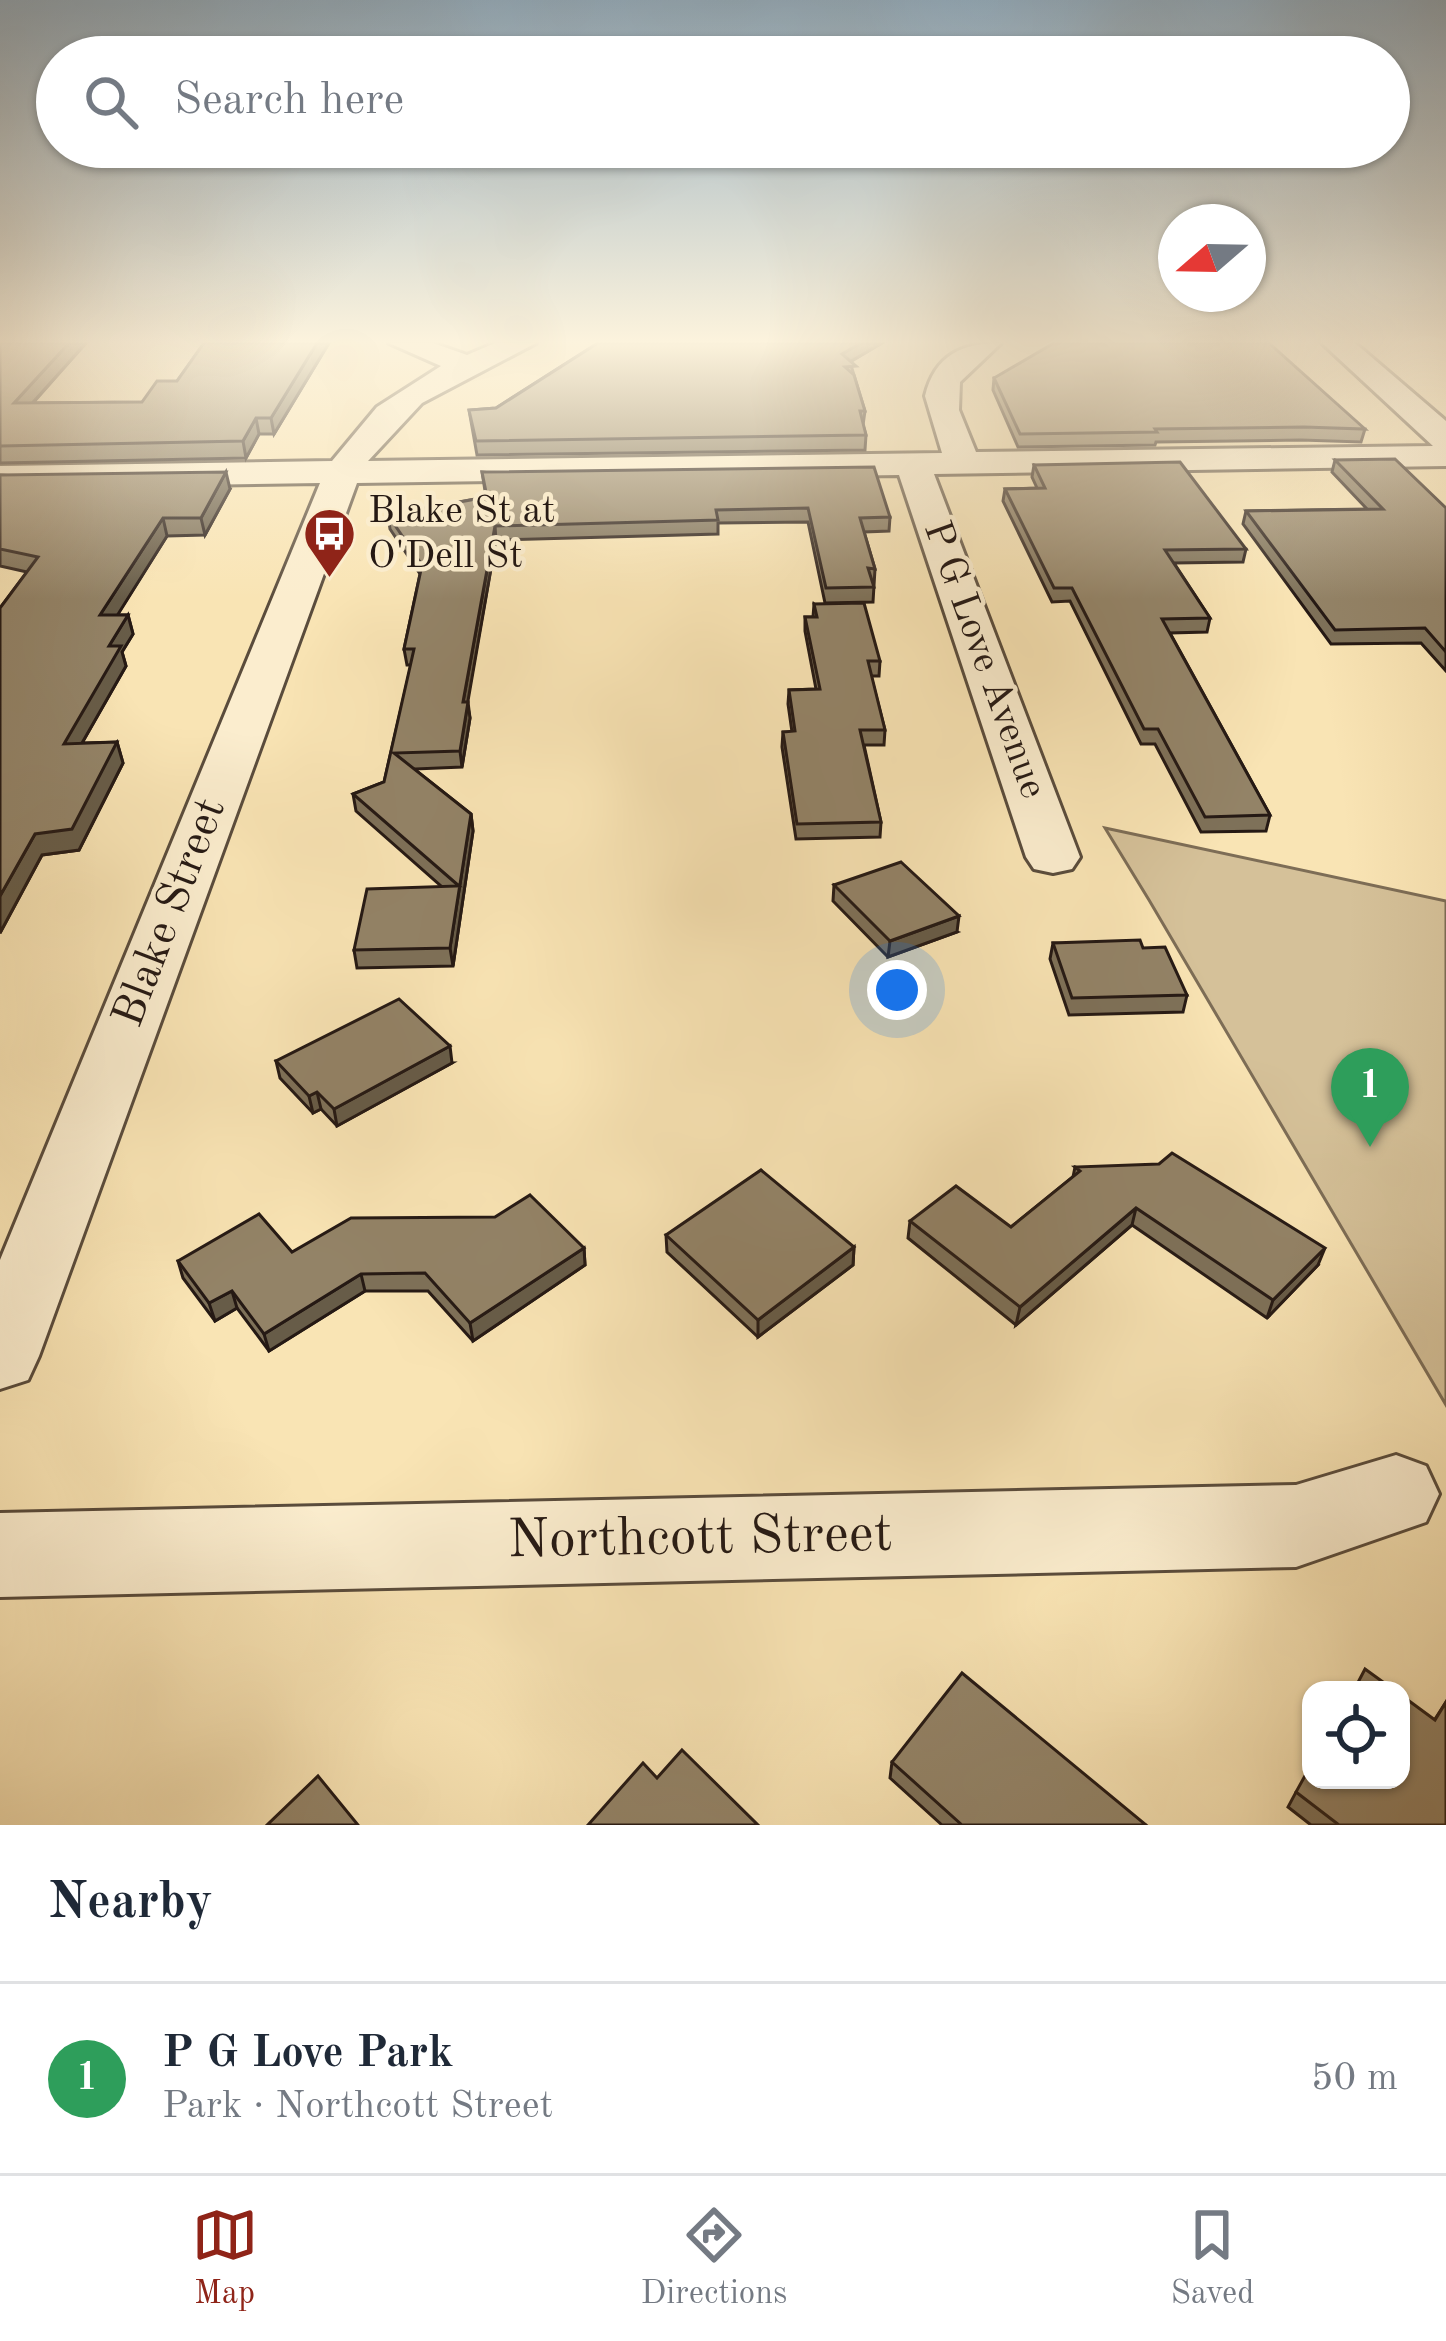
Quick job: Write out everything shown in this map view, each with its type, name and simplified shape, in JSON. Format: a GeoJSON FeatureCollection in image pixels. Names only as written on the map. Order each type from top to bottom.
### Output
{"type":"FeatureCollection","features":[{"type":"Feature","properties":{"kind":"street","name":"Blake Street"},"geometry":{"type":"LineString","coordinates":[[0,1356],[344,472],[371,428]]}},
{"type":"Feature","properties":{"kind":"street"},"geometry":{"type":"LineString","coordinates":[[948,428],[964,463]]}},
{"type":"Feature","properties":{"kind":"street"},"geometry":{"type":"LineString","coordinates":[[0,477],[1446,456]]}},
{"type":"Feature","properties":{"kind":"street","name":"P G Love Avenue"},"geometry":{"type":"LineString","coordinates":[[913,464],[1053,857]]}},
{"type":"Feature","properties":{"kind":"street","name":"Northcott Street"},"geometry":{"type":"LineString","coordinates":[[0,1555],[1296,1526],[1396,1494]]}},
{"type":"Feature","properties":{"kind":"shaded area"},"geometry":{"type":"Polygon","coordinates":[[[1105,828],[1446,901],[1446,1405],[1149,900],[1105,828]]]}},
{"type":"Feature","properties":{"kind":"building"},"geometry":{"type":"Polygon","coordinates":[[[0,428],[250,428],[243,441],[0,446],[0,428]]]}},
{"type":"Feature","properties":{"kind":"building"},"geometry":{"type":"Polygon","coordinates":[[[473,428],[864,428],[866,435],[476,441],[473,428]]]}},
{"type":"Feature","properties":{"kind":"building"},"geometry":{"type":"Polygon","coordinates":[[[1017,428],[1217,428],[1155,429],[1157,432],[1020,434],[1017,428]]]}},
{"type":"Feature","properties":{"kind":"building"},"geometry":{"type":"Polygon","coordinates":[[[1395,459],[1446,508],[1446,652],[1425,628],[1335,630],[1246,511],[1383,509],[1335,460],[1395,459]]]}},
{"type":"Feature","properties":{"kind":"building"},"geometry":{"type":"Polygon","coordinates":[[[1180,462],[1246,549],[1165,550],[1210,618],[1162,619],[1270,815],[1205,817],[1158,729],[1144,729],[1072,588],[1054,588],[1005,489],[1045,488],[1034,465],[1180,462]]]}},
{"type":"Feature","properties":{"kind":"building"},"geometry":{"type":"Polygon","coordinates":[[[874,467],[890,517],[860,518],[875,569],[868,568],[874,587],[826,588],[808,508],[716,510],[718,520],[495,526],[463,702],[468,702],[460,751],[394,753],[471,814],[450,948],[354,950],[367,889],[459,886],[353,794],[384,782],[414,649],[404,649],[422,565],[388,515],[487,497],[482,472],[874,467]]]}},
{"type":"Feature","properties":{"kind":"building"},"geometry":{"type":"Polygon","coordinates":[[[226,472],[201,518],[163,518],[100,615],[128,615],[109,646],[121,646],[64,744],[117,742],[72,829],[35,834],[0,896],[0,608],[38,557],[0,549],[0,475],[226,472]]]}},
{"type":"Feature","properties":{"kind":"building"},"geometry":{"type":"Polygon","coordinates":[[[864,603],[880,661],[868,661],[885,730],[860,730],[881,822],[797,824],[783,732],[795,731],[789,690],[820,689],[805,617],[817,617],[814,604],[864,603]]]}},
{"type":"Feature","properties":{"kind":"building"},"geometry":{"type":"Polygon","coordinates":[[[901,862],[959,916],[890,941],[834,885],[901,862]]]}},
{"type":"Feature","properties":{"kind":"building"},"geometry":{"type":"Polygon","coordinates":[[[1140,940],[1143,948],[1165,947],[1187,995],[1072,998],[1053,943],[1140,940]]]}},
{"type":"Feature","properties":{"kind":"building"},"geometry":{"type":"Polygon","coordinates":[[[399,999],[450,1046],[334,1109],[317,1092],[309,1096],[276,1061],[399,999]]]}},
{"type":"Feature","properties":{"kind":"building"},"geometry":{"type":"Polygon","coordinates":[[[1172,1153],[1325,1248],[1273,1300],[1136,1208],[1020,1307],[910,1221],[956,1186],[1011,1227],[1080,1171],[1075,1167],[1159,1164],[1172,1153]]]}},
{"type":"Feature","properties":{"kind":"building"},"geometry":{"type":"Polygon","coordinates":[[[761,1170],[854,1247],[758,1320],[666,1235],[761,1170]]]}},
{"type":"Feature","properties":{"kind":"building"},"geometry":{"type":"Polygon","coordinates":[[[530,1195],[584,1248],[470,1323],[425,1273],[361,1274],[264,1334],[232,1291],[209,1303],[178,1261],[259,1214],[292,1252],[351,1218],[495,1217],[530,1195]]]}},
{"type":"Feature","properties":{"kind":"building"},"geometry":{"type":"Polygon","coordinates":[[[1365,1669],[1382,1681],[1359,1681],[1365,1669]]]}},
{"type":"Feature","properties":{"kind":"building"},"geometry":{"type":"Polygon","coordinates":[[[962,1673],[1146,1825],[962,1825],[892,1762],[962,1673]]]}},
{"type":"Feature","properties":{"kind":"building"},"geometry":{"type":"Polygon","coordinates":[[[1410,1702],[1435,1720],[1446,1702],[1446,1825],[1339,1825],[1296,1792],[1302,1781],[1302,1789],[1410,1789],[1410,1702]]]}},
{"type":"Feature","properties":{"kind":"building"},"geometry":{"type":"Polygon","coordinates":[[[682,1750],[758,1825],[588,1825],[643,1763],[657,1778],[682,1750]]]}},
{"type":"Feature","properties":{"kind":"building"},"geometry":{"type":"Polygon","coordinates":[[[318,1776],[358,1825],[267,1825],[318,1776]]]}},
{"type":"Feature","properties":{"kind":"place","name":"Blake St at O'Dell St"},"geometry":{"type":"Point","coordinates":[329,579]}},
{"type":"Feature","properties":{"kind":"place","name":"P G Love Park"},"geometry":{"type":"Point","coordinates":[1370,1147]}}]}
